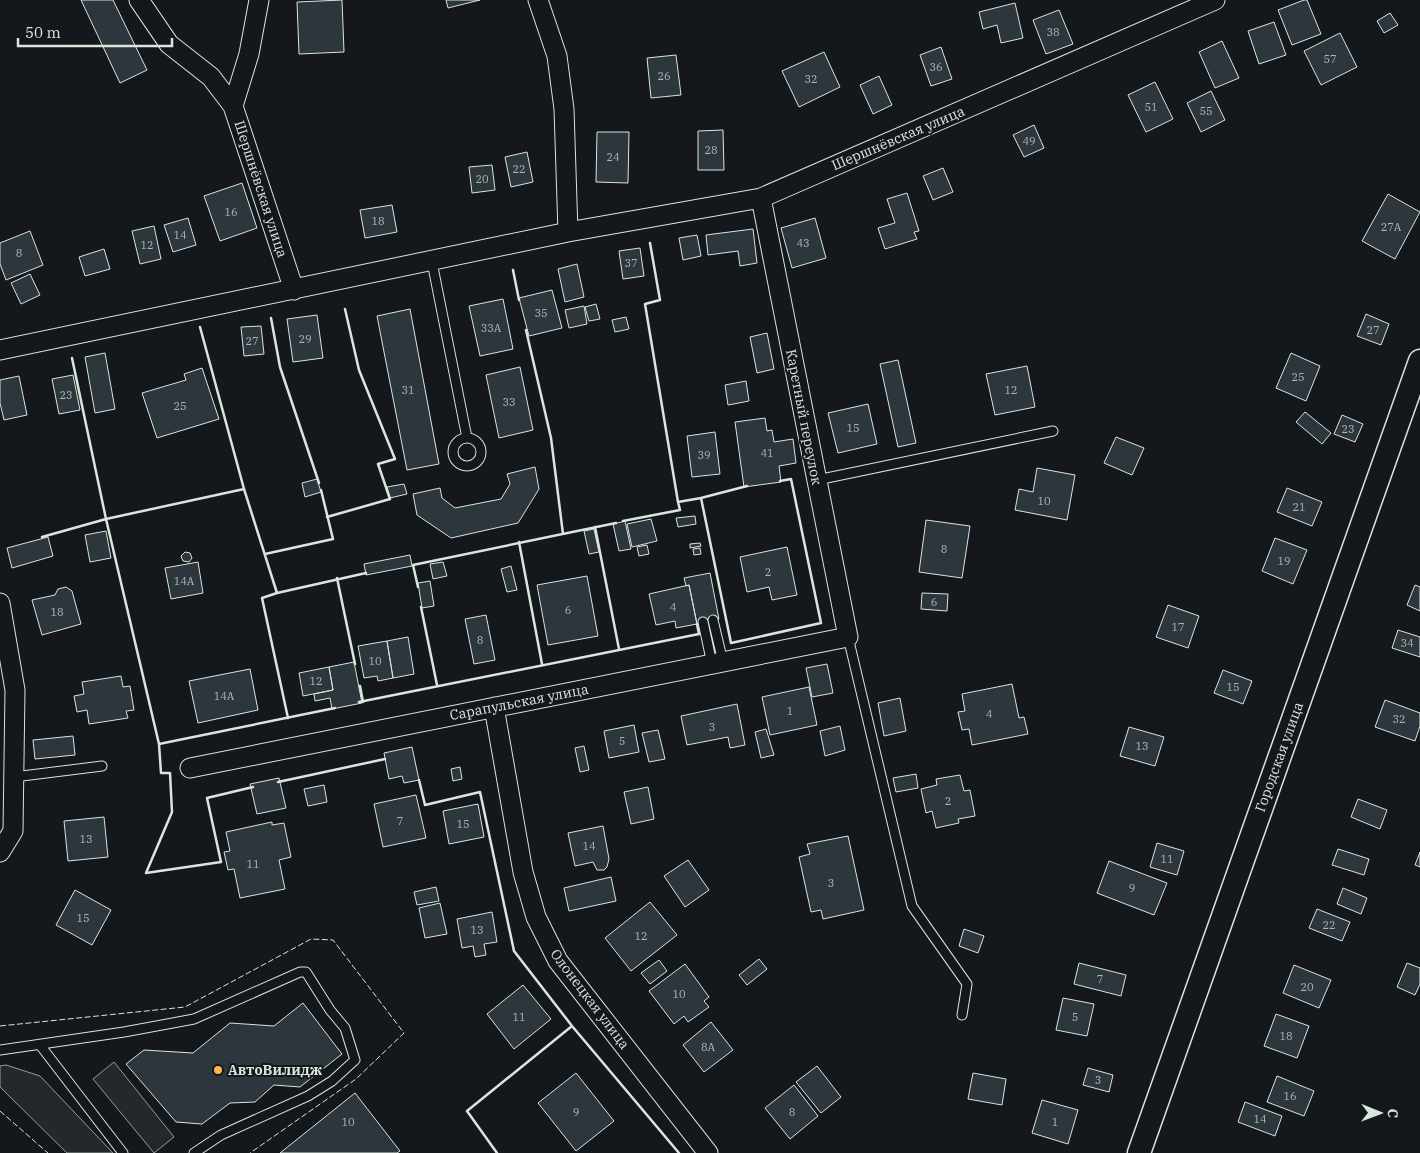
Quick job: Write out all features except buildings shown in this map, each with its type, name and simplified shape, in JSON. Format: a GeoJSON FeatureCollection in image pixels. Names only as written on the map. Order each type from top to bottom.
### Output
{"type":"FeatureCollection","features":[{"type":"Feature","properties":{"kind":"street"},"geometry":{"type":"LineString","coordinates":[[139,0],[169,44],[211,77],[233,106]]}},
{"type":"Feature","properties":{"kind":"street","name":"Шершнёвская улица"},"geometry":{"type":"LineString","coordinates":[[259,0],[249,54],[233,106],[294,290]]}},
{"type":"Feature","properties":{"kind":"street"},"geometry":{"type":"LineString","coordinates":[[538,0],[557,56],[563,100],[568,232]]}},
{"type":"Feature","properties":{"kind":"street","name":"Шершнёвская улица"},"geometry":{"type":"LineString","coordinates":[[0,350],[432,262],[568,232],[761,198],[1215,0]]}},
{"type":"Feature","properties":{"kind":"street","name":"Каретный переулок"},"geometry":{"type":"LineString","coordinates":[[761,198],[848,637]]}},
{"type":"Feature","properties":{"kind":"street","name":"Городская улица"},"geometry":{"type":"LineString","coordinates":[[1139,1153],[1420,361]]}},
{"type":"Feature","properties":{"kind":"street"},"geometry":{"type":"LineString","coordinates":[[0,603],[15,690],[13,831],[0,852]]}},
{"type":"Feature","properties":{"kind":"street","name":"Сарапульская улица"},"geometry":{"type":"LineString","coordinates":[[190,768],[848,637]]}},
{"type":"Feature","properties":{"kind":"street","name":"Олонецкая улица"},"geometry":{"type":"LineString","coordinates":[[494,707],[523,872],[536,918],[558,961],[708,1153]]}},
{"type":"Feature","properties":{"kind":"lane"},"geometry":{"type":"LineString","coordinates":[[432,262],[467,438]]}},
{"type":"Feature","properties":{"kind":"lane"},"geometry":{"type":"LineString","coordinates":[[816,480],[1052,431]]}},
{"type":"Feature","properties":{"kind":"lane"},"geometry":{"type":"LineString","coordinates":[[713,620],[718,663]]}},
{"type":"Feature","properties":{"kind":"lane"},"geometry":{"type":"LineString","coordinates":[[703,622],[718,663]]}},
{"type":"Feature","properties":{"kind":"lane"},"geometry":{"type":"LineString","coordinates":[[848,637],[912,906],[967,984],[962,1015]]}},
{"type":"Feature","properties":{"kind":"lane"},"geometry":{"type":"LineString","coordinates":[[14,777],[102,766]]}},
{"type":"Feature","properties":{"kind":"lane"},"geometry":{"type":"LineString","coordinates":[[0,1050],[194,1019],[300,972],[306,972],[330,1010],[345,1028],[355,1060],[332,1081],[308,1096],[221,1135],[194,1153]]}},
{"type":"Feature","properties":{"kind":"lane"},"geometry":{"type":"LineString","coordinates":[[40,1045],[123,1153]]}},
{"type":"Feature","properties":{"kind":"shaded area"},"geometry":{"type":"Polygon","coordinates":[[[114,1062],[174,1137],[154,1153],[93,1079],[114,1062]]]}},
{"type":"Feature","properties":{"kind":"shaded area"},"geometry":{"type":"Polygon","coordinates":[[[6,1065],[40,1076],[113,1153],[67,1153],[0,1087],[0,1066],[6,1065]]]}},
{"type":"Feature","properties":{"kind":"fence"},"geometry":{"type":"LineString","coordinates":[[0,1026],[185,1007],[311,939],[333,940],[404,1033],[356,1079],[250,1153]]}},
{"type":"Feature","properties":{"kind":"fence"},"geometry":{"type":"LineString","coordinates":[[0,1111],[48,1153]]}},
{"type":"Feature","properties":{"kind":"wall"},"geometry":{"type":"LineString","coordinates":[[650,243],[660,300],[645,304],[678,502]]}},
{"type":"Feature","properties":{"kind":"wall"},"geometry":{"type":"LineString","coordinates":[[513,270],[519,300]]}},
{"type":"Feature","properties":{"kind":"wall"},"geometry":{"type":"LineString","coordinates":[[327,517],[390,499],[378,464],[395,459],[359,370],[345,309]]}},
{"type":"Feature","properties":{"kind":"wall"},"geometry":{"type":"LineString","coordinates":[[271,318],[280,367],[319,483]]}},
{"type":"Feature","properties":{"kind":"wall"},"geometry":{"type":"LineString","coordinates":[[200,327],[244,489],[277,593],[262,598],[288,718]]}},
{"type":"Feature","properties":{"kind":"wall"},"geometry":{"type":"LineString","coordinates":[[526,330],[551,438],[563,534]]}},
{"type":"Feature","properties":{"kind":"wall"},"geometry":{"type":"LineString","coordinates":[[72,358],[106,519],[159,744]]}},
{"type":"Feature","properties":{"kind":"wall"},"geometry":{"type":"LineString","coordinates":[[623,521],[680,510],[678,502],[701,498],[731,643],[821,623],[791,479],[780,481]]}},
{"type":"Feature","properties":{"kind":"wall"},"geometry":{"type":"LineString","coordinates":[[701,498],[747,486]]}},
{"type":"Feature","properties":{"kind":"wall"},"geometry":{"type":"LineString","coordinates":[[42,537],[106,519],[244,489]]}},
{"type":"Feature","properties":{"kind":"wall"},"geometry":{"type":"LineString","coordinates":[[265,554],[333,539],[321,490]]}},
{"type":"Feature","properties":{"kind":"wall"},"geometry":{"type":"LineString","coordinates":[[418,587],[413,565],[616,523]]}},
{"type":"Feature","properties":{"kind":"wall"},"geometry":{"type":"LineString","coordinates":[[595,527],[619,649]]}},
{"type":"Feature","properties":{"kind":"wall"},"geometry":{"type":"LineString","coordinates":[[519,542],[542,664]]}},
{"type":"Feature","properties":{"kind":"wall"},"geometry":{"type":"LineString","coordinates":[[277,593],[366,573]]}},
{"type":"Feature","properties":{"kind":"wall"},"geometry":{"type":"LineString","coordinates":[[337,578],[355,664]]}},
{"type":"Feature","properties":{"kind":"wall"},"geometry":{"type":"LineString","coordinates":[[421,607],[437,685]]}},
{"type":"Feature","properties":{"kind":"wall"},"geometry":{"type":"LineString","coordinates":[[359,702],[699,634],[697,624]]}},
{"type":"Feature","properties":{"kind":"wall"},"geometry":{"type":"LineString","coordinates":[[360,686],[363,702]]}},
{"type":"Feature","properties":{"kind":"wall"},"geometry":{"type":"LineString","coordinates":[[253,787],[207,798],[221,862],[146,873],[172,812],[170,773],[161,773],[159,744],[335,708]]}},
{"type":"Feature","properties":{"kind":"wall"},"geometry":{"type":"LineString","coordinates":[[278,782],[385,759]]}},
{"type":"Feature","properties":{"kind":"wall"},"geometry":{"type":"LineString","coordinates":[[419,780],[425,805],[480,792],[514,951],[572,1026],[679,1153]]}},
{"type":"Feature","properties":{"kind":"wall"},"geometry":{"type":"LineString","coordinates":[[497,1153],[467,1111],[572,1026]]}},
{"type":"Feature","properties":{"kind":"place","name":"АвтоВилидж"},"geometry":{"type":"Point","coordinates":[218,1070]}}]}
